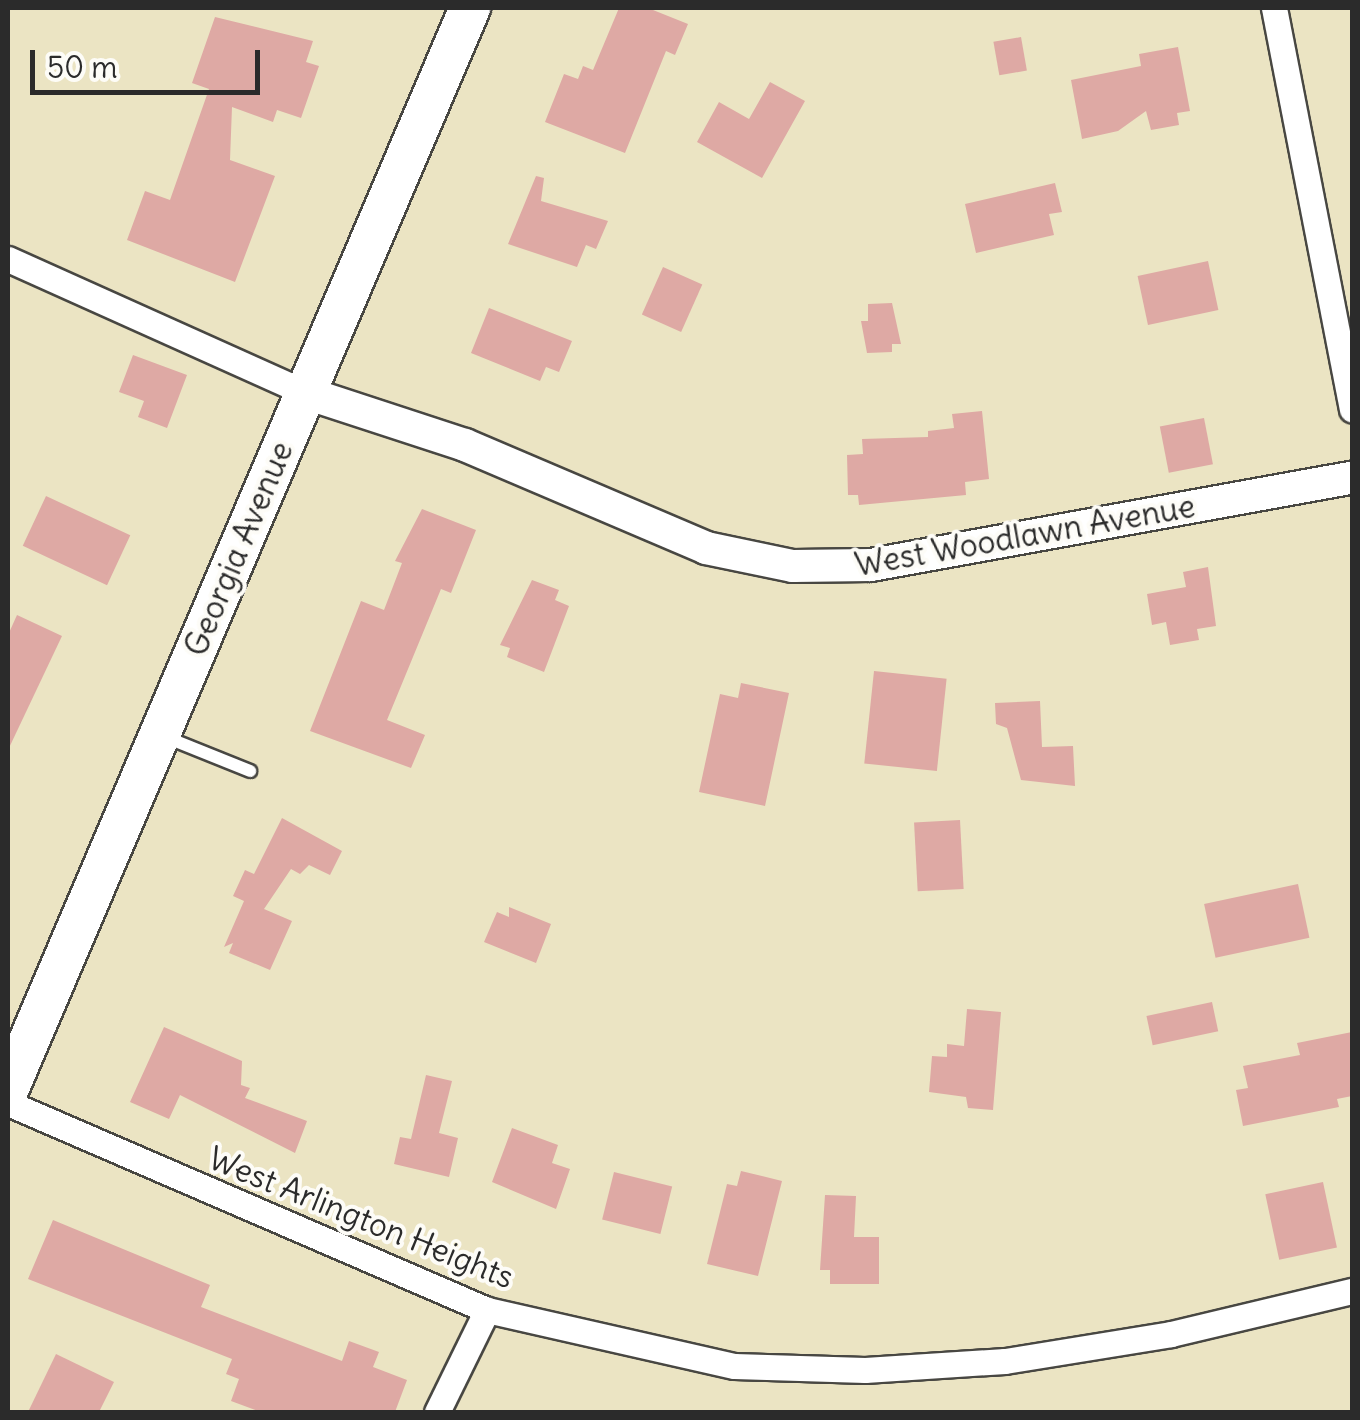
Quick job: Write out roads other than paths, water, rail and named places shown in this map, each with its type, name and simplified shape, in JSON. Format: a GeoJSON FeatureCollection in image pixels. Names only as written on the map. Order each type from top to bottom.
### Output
{"type":"FeatureCollection","features":[{"type":"Feature","properties":{"kind":"main road","name":"Georgia Avenue"},"geometry":{"type":"LineString","coordinates":[[8,1090],[470,8]]}},
{"type":"Feature","properties":{"kind":"street"},"geometry":{"type":"LineString","coordinates":[[1274,8],[1352,410]]}},
{"type":"Feature","properties":{"kind":"street"},"geometry":{"type":"LineString","coordinates":[[8,258],[306,393]]}},
{"type":"Feature","properties":{"kind":"street","name":"West Woodlawn Avenue"},"geometry":{"type":"LineString","coordinates":[[306,393],[465,445],[706,548],[793,566],[871,565],[1352,478]]}},
{"type":"Feature","properties":{"kind":"street","name":"West Arlington Heights"},"geometry":{"type":"LineString","coordinates":[[8,1103],[487,1310],[734,1366],[865,1370],[1005,1361],[1138,1340],[1352,1291]]}},
{"type":"Feature","properties":{"kind":"street"},"geometry":{"type":"LineString","coordinates":[[437,1412],[487,1310]]}},
{"type":"Feature","properties":{"kind":"lane"},"geometry":{"type":"LineString","coordinates":[[160,735],[250,771]]}}]}
